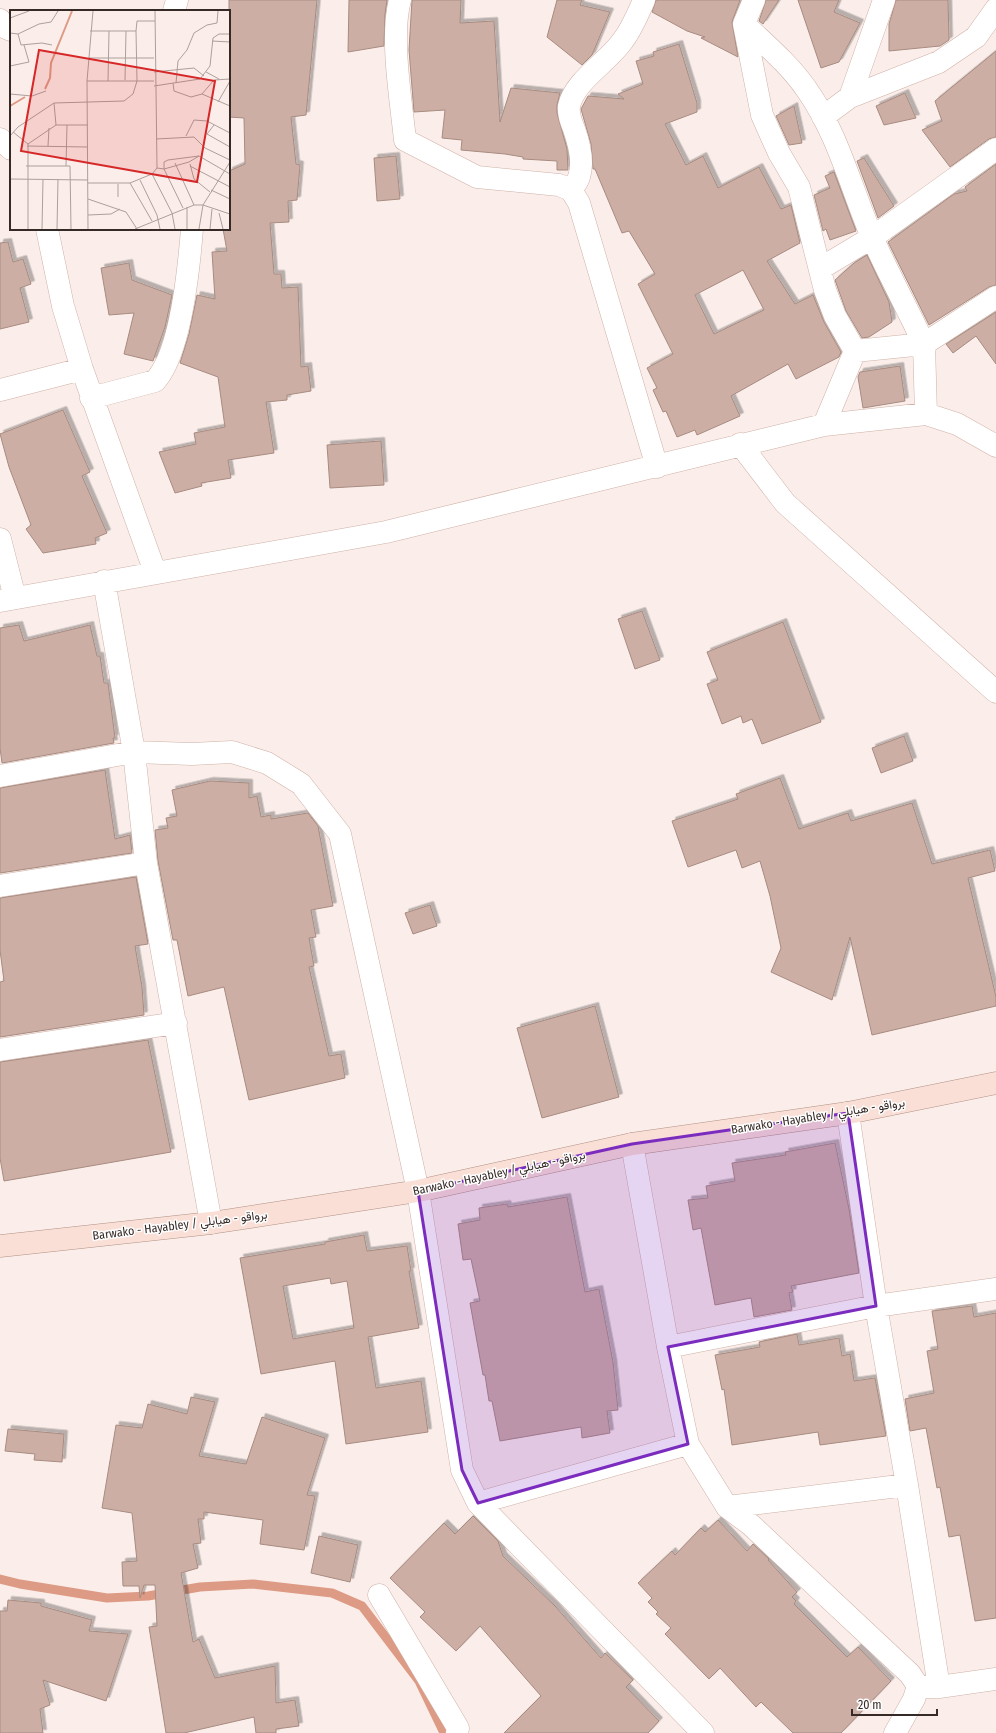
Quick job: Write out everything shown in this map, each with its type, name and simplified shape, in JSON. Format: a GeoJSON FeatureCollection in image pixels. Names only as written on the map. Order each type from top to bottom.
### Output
{"type":"FeatureCollection","features":[{"type":"Feature","properties":{"kind":"main road","name":"Barwako - Hayabley / برواقو - هيابلي"},"geometry":{"type":"LineString","coordinates":[[0,1246],[211,1223],[418,1191],[632,1144],[848,1113],[996,1083]]}},
{"type":"Feature","properties":{"kind":"street"},"geometry":{"type":"LineString","coordinates":[[174,10],[177,0]]}},
{"type":"Feature","properties":{"kind":"street"},"geometry":{"type":"LineString","coordinates":[[400,0],[396,15],[398,61],[405,140],[477,177],[558,185],[571,190],[579,203],[657,467]]}},
{"type":"Feature","properties":{"kind":"street"},"geometry":{"type":"LineString","coordinates":[[571,190],[579,178],[581,161],[577,138],[570,120],[569,106],[574,95],[587,77],[605,62],[622,42],[644,0]]}},
{"type":"Feature","properties":{"kind":"street"},"geometry":{"type":"LineString","coordinates":[[754,0],[744,24],[762,115],[779,153],[799,187],[826,290],[835,316],[855,351]]}},
{"type":"Feature","properties":{"kind":"street"},"geometry":{"type":"LineString","coordinates":[[850,97],[884,0]]}},
{"type":"Feature","properties":{"kind":"street"},"geometry":{"type":"LineString","coordinates":[[823,117],[850,97],[939,62],[976,37],[996,9]]}},
{"type":"Feature","properties":{"kind":"street"},"geometry":{"type":"LineString","coordinates":[[0,20],[6,28],[10,30]]}},
{"type":"Feature","properties":{"kind":"street"},"geometry":{"type":"LineString","coordinates":[[744,24],[790,68],[807,90],[823,117],[846,165],[873,238],[924,344],[926,414]]}},
{"type":"Feature","properties":{"kind":"street"},"geometry":{"type":"LineString","coordinates":[[0,139],[10,148]]}},
{"type":"Feature","properties":{"kind":"street"},"geometry":{"type":"LineString","coordinates":[[821,268],[873,238],[996,148]]}},
{"type":"Feature","properties":{"kind":"street"},"geometry":{"type":"LineString","coordinates":[[47,230],[63,306],[91,398],[155,572]]}},
{"type":"Feature","properties":{"kind":"street"},"geometry":{"type":"LineString","coordinates":[[91,398],[155,380],[163,373],[176,335],[186,288],[192,230]]}},
{"type":"Feature","properties":{"kind":"street"},"geometry":{"type":"LineString","coordinates":[[855,351],[924,344],[996,297]]}},
{"type":"Feature","properties":{"kind":"street"},"geometry":{"type":"LineString","coordinates":[[824,425],[855,351]]}},
{"type":"Feature","properties":{"kind":"street"},"geometry":{"type":"LineString","coordinates":[[0,390],[82,369]]}},
{"type":"Feature","properties":{"kind":"street"},"geometry":{"type":"LineString","coordinates":[[0,539],[7,600],[155,572],[386,532],[657,467],[740,444],[824,425],[926,414],[957,424],[996,446]]}},
{"type":"Feature","properties":{"kind":"street"},"geometry":{"type":"LineString","coordinates":[[740,444],[785,503],[996,692]]}},
{"type":"Feature","properties":{"kind":"street"},"geometry":{"type":"LineString","coordinates":[[104,582],[134,752],[146,863],[211,1223]]}},
{"type":"Feature","properties":{"kind":"street"},"geometry":{"type":"LineString","coordinates":[[0,776],[134,752],[192,754],[232,752],[267,763],[301,784],[340,834],[418,1191],[462,1470],[478,1503],[703,1733]]}},
{"type":"Feature","properties":{"kind":"street"},"geometry":{"type":"LineString","coordinates":[[0,886],[146,863]]}},
{"type":"Feature","properties":{"kind":"street"},"geometry":{"type":"LineString","coordinates":[[0,1050],[176,1023]]}},
{"type":"Feature","properties":{"kind":"street"},"geometry":{"type":"LineString","coordinates":[[848,1113],[876,1306],[907,1485],[928,1687]]}},
{"type":"Feature","properties":{"kind":"street"},"geometry":{"type":"LineString","coordinates":[[632,1144],[668,1347],[688,1444],[727,1507],[751,1525],[910,1674],[928,1687]]}},
{"type":"Feature","properties":{"kind":"street"},"geometry":{"type":"LineString","coordinates":[[668,1347],[876,1306],[996,1289]]}},
{"type":"Feature","properties":{"kind":"street"},"geometry":{"type":"LineString","coordinates":[[478,1503],[688,1444]]}},
{"type":"Feature","properties":{"kind":"street"},"geometry":{"type":"LineString","coordinates":[[727,1507],[907,1485]]}},
{"type":"Feature","properties":{"kind":"street"},"geometry":{"type":"LineString","coordinates":[[379,1595],[458,1728],[457,1733]]}},
{"type":"Feature","properties":{"kind":"street"},"geometry":{"type":"LineString","coordinates":[[895,1733],[914,1699],[928,1687],[996,1680]]}},
{"type":"Feature","properties":{"kind":"highlighted area"},"geometry":{"type":"Polygon","coordinates":[[[848,1113],[876,1306],[668,1347],[688,1444],[478,1503],[462,1470],[418,1191],[632,1144],[848,1113]]]}},
{"type":"Feature","properties":{"kind":"building"},"geometry":{"type":"Polygon","coordinates":[[[229,0],[317,0],[306,115],[291,117],[296,164],[300,165],[297,200],[288,201],[289,222],[270,223],[274,274],[281,274],[282,288],[298,287],[301,367],[308,366],[311,391],[287,395],[287,400],[266,402],[274,453],[228,460],[231,478],[201,483],[202,486],[175,493],[159,452],[196,444],[194,433],[225,427],[218,377],[180,363],[189,334],[197,295],[215,299],[212,252],[227,251],[223,230],[230,230],[230,171],[245,164],[244,118],[230,117],[229,0]]]}},
{"type":"Feature","properties":{"kind":"building"},"geometry":{"type":"Polygon","coordinates":[[[349,0],[387,0],[384,46],[348,52],[349,0]]]}},
{"type":"Feature","properties":{"kind":"building"},"geometry":{"type":"Polygon","coordinates":[[[412,0],[461,0],[460,23],[494,21],[500,122],[511,88],[560,93],[557,113],[567,149],[568,170],[557,170],[557,161],[523,159],[523,157],[505,154],[461,150],[462,140],[442,138],[445,110],[414,112],[409,50],[412,0]]]}},
{"type":"Feature","properties":{"kind":"building"},"geometry":{"type":"Polygon","coordinates":[[[557,0],[582,0],[580,5],[610,12],[592,55],[582,65],[547,37],[557,0]]]}},
{"type":"Feature","properties":{"kind":"building"},"geometry":{"type":"Polygon","coordinates":[[[656,0],[740,0],[732,22],[738,57],[701,38],[705,37],[687,31],[652,12],[656,0]]]}},
{"type":"Feature","properties":{"kind":"building"},"geometry":{"type":"Polygon","coordinates":[[[766,0],[779,0],[763,24],[759,21],[766,0]]]}},
{"type":"Feature","properties":{"kind":"building"},"geometry":{"type":"Polygon","coordinates":[[[798,0],[839,0],[834,12],[860,23],[839,62],[821,68],[798,0]]]}},
{"type":"Feature","properties":{"kind":"building"},"geometry":{"type":"Polygon","coordinates":[[[896,0],[948,0],[949,40],[940,46],[889,51],[889,24],[896,0]]]}},
{"type":"Feature","properties":{"kind":"building"},"geometry":{"type":"Polygon","coordinates":[[[679,44],[697,103],[697,112],[665,124],[686,165],[703,156],[718,188],[759,167],[781,209],[791,205],[800,243],[767,261],[795,304],[813,295],[824,322],[841,352],[839,357],[796,379],[788,364],[731,396],[740,416],[697,435],[695,430],[677,437],[666,411],[663,412],[653,390],[657,388],[647,368],[673,354],[638,284],[655,274],[629,231],[622,233],[595,169],[593,169],[591,144],[581,109],[588,96],[624,99],[618,94],[643,84],[636,61],[654,56],[653,52],[679,44]],[[743,270],[695,295],[714,334],[764,310],[743,270]]]}},
{"type":"Feature","properties":{"kind":"building"},"geometry":{"type":"Polygon","coordinates":[[[996,51],[996,137],[989,139],[950,167],[922,130],[942,121],[935,101],[996,51]]]}},
{"type":"Feature","properties":{"kind":"building"},"geometry":{"type":"Polygon","coordinates":[[[905,93],[916,118],[884,125],[876,106],[905,93]]]}},
{"type":"Feature","properties":{"kind":"building"},"geometry":{"type":"Polygon","coordinates":[[[794,106],[802,143],[789,145],[776,116],[794,106]]]}},
{"type":"Feature","properties":{"kind":"building"},"geometry":{"type":"Polygon","coordinates":[[[396,156],[400,199],[377,201],[374,158],[396,156]]]}},
{"type":"Feature","properties":{"kind":"building"},"geometry":{"type":"Polygon","coordinates":[[[864,158],[894,206],[878,218],[857,161],[864,158]]]}},
{"type":"Feature","properties":{"kind":"building"},"geometry":{"type":"Polygon","coordinates":[[[996,164],[996,285],[989,287],[929,325],[888,242],[954,194],[967,191],[965,187],[996,164]]]}},
{"type":"Feature","properties":{"kind":"building"},"geometry":{"type":"Polygon","coordinates":[[[834,172],[856,231],[830,240],[826,229],[823,231],[814,195],[830,188],[825,176],[834,172]]]}},
{"type":"Feature","properties":{"kind":"building"},"geometry":{"type":"Polygon","coordinates":[[[8,242],[13,262],[23,259],[31,284],[20,288],[29,322],[0,329],[0,243],[8,242]]]}},
{"type":"Feature","properties":{"kind":"building"},"geometry":{"type":"Polygon","coordinates":[[[867,255],[889,302],[892,322],[869,337],[862,338],[846,311],[835,280],[854,263],[867,255]]]}},
{"type":"Feature","properties":{"kind":"building"},"geometry":{"type":"Polygon","coordinates":[[[129,263],[132,280],[172,295],[165,327],[153,361],[124,354],[134,313],[109,315],[101,268],[129,263]]]}},
{"type":"Feature","properties":{"kind":"building"},"geometry":{"type":"Polygon","coordinates":[[[996,312],[996,364],[976,336],[953,353],[946,344],[996,312]]]}},
{"type":"Feature","properties":{"kind":"building"},"geometry":{"type":"Polygon","coordinates":[[[900,366],[905,401],[863,408],[858,377],[860,372],[900,366]]]}},
{"type":"Feature","properties":{"kind":"building"},"geometry":{"type":"Polygon","coordinates":[[[63,410],[90,472],[82,476],[107,533],[95,538],[96,544],[43,553],[26,529],[31,525],[9,467],[0,434],[63,410]]]}},
{"type":"Feature","properties":{"kind":"building"},"geometry":{"type":"Polygon","coordinates":[[[381,441],[384,485],[330,488],[327,445],[381,441]]]}},
{"type":"Feature","properties":{"kind":"building"},"geometry":{"type":"Polygon","coordinates":[[[642,611],[660,660],[635,669],[618,619],[642,611]]]}},
{"type":"Feature","properties":{"kind":"building"},"geometry":{"type":"Polygon","coordinates":[[[783,622],[821,722],[762,744],[752,719],[743,723],[741,716],[722,724],[707,684],[718,680],[707,652],[783,622]]]}},
{"type":"Feature","properties":{"kind":"building"},"geometry":{"type":"Polygon","coordinates":[[[19,625],[24,641],[90,625],[97,656],[100,656],[104,683],[108,683],[115,738],[113,738],[114,743],[2,763],[0,748],[0,628],[19,625]]]}},
{"type":"Feature","properties":{"kind":"building"},"geometry":{"type":"Polygon","coordinates":[[[904,736],[913,761],[881,773],[872,748],[904,736]]]}},
{"type":"Feature","properties":{"kind":"building"},"geometry":{"type":"Polygon","coordinates":[[[105,770],[115,839],[130,835],[132,853],[0,873],[0,788],[105,770]]]}},
{"type":"Feature","properties":{"kind":"building"},"geometry":{"type":"Polygon","coordinates":[[[780,778],[799,829],[848,813],[851,821],[912,803],[932,864],[990,850],[995,871],[968,878],[996,997],[996,1006],[872,1035],[850,937],[832,1000],[771,972],[781,948],[770,896],[760,861],[742,868],[736,850],[688,867],[672,821],[738,799],[736,794],[780,778]]]}},
{"type":"Feature","properties":{"kind":"building"},"geometry":{"type":"Polygon","coordinates":[[[210,781],[249,783],[249,798],[257,796],[261,817],[271,815],[271,819],[308,813],[318,826],[333,906],[311,910],[316,937],[309,938],[314,966],[309,967],[329,1056],[341,1054],[345,1078],[249,1100],[224,987],[188,996],[177,940],[173,940],[158,861],[155,830],[168,828],[166,818],[177,816],[172,790],[210,781]]]}},
{"type":"Feature","properties":{"kind":"building"},"geometry":{"type":"Polygon","coordinates":[[[136,877],[148,944],[135,946],[142,987],[144,1015],[0,1037],[0,982],[4,981],[0,950],[0,898],[136,877]]]}},
{"type":"Feature","properties":{"kind":"building"},"geometry":{"type":"Polygon","coordinates":[[[430,905],[437,926],[413,934],[405,913],[430,905]]]}},
{"type":"Feature","properties":{"kind":"building"},"geometry":{"type":"Polygon","coordinates":[[[595,1006],[619,1097],[542,1118],[517,1028],[595,1006]]]}},
{"type":"Feature","properties":{"kind":"building"},"geometry":{"type":"Polygon","coordinates":[[[148,1040],[171,1152],[4,1181],[0,1158],[0,1062],[148,1040]]]}},
{"type":"Feature","properties":{"kind":"building"},"geometry":{"type":"Polygon","coordinates":[[[835,1143],[849,1209],[859,1273],[791,1286],[793,1292],[789,1293],[792,1310],[754,1317],[751,1298],[715,1305],[701,1228],[693,1230],[688,1200],[708,1198],[706,1186],[735,1181],[732,1163],[786,1155],[785,1152],[835,1143]]]}},
{"type":"Feature","properties":{"kind":"building"},"geometry":{"type":"Polygon","coordinates":[[[567,1197],[585,1292],[599,1289],[613,1362],[618,1410],[607,1411],[610,1433],[582,1438],[581,1427],[500,1441],[492,1401],[489,1401],[485,1375],[483,1375],[470,1303],[480,1301],[471,1259],[463,1260],[458,1224],[480,1220],[479,1208],[507,1204],[508,1207],[567,1197]]]}},
{"type":"Feature","properties":{"kind":"building"},"geometry":{"type":"Polygon","coordinates":[[[364,1235],[367,1251],[407,1246],[411,1271],[409,1271],[419,1328],[368,1337],[376,1388],[421,1381],[428,1432],[346,1444],[335,1361],[261,1374],[240,1258],[325,1244],[325,1242],[364,1235]],[[330,1278],[283,1286],[293,1339],[354,1328],[347,1281],[331,1284],[330,1278]]]}},
{"type":"Feature","properties":{"kind":"building"},"geometry":{"type":"Polygon","coordinates":[[[972,1306],[974,1317],[996,1313],[996,1618],[975,1621],[960,1535],[949,1537],[940,1487],[937,1488],[926,1428],[910,1431],[905,1399],[934,1393],[927,1351],[938,1349],[932,1311],[972,1306]]]}},
{"type":"Feature","properties":{"kind":"building"},"geometry":{"type":"Polygon","coordinates":[[[797,1334],[799,1345],[839,1338],[842,1356],[850,1354],[854,1381],[875,1378],[886,1436],[820,1445],[818,1432],[732,1445],[724,1389],[722,1390],[715,1355],[760,1347],[759,1342],[797,1334]]]}},
{"type":"Feature","properties":{"kind":"building"},"geometry":{"type":"Polygon","coordinates":[[[191,1397],[215,1402],[199,1456],[246,1464],[262,1417],[325,1438],[307,1495],[315,1496],[304,1550],[260,1544],[263,1520],[204,1512],[204,1519],[198,1519],[201,1543],[193,1544],[198,1568],[181,1573],[193,1642],[199,1639],[215,1678],[275,1666],[276,1703],[295,1700],[299,1726],[276,1729],[276,1733],[256,1733],[254,1717],[184,1733],[166,1733],[149,1627],[157,1626],[155,1585],[144,1585],[140,1598],[139,1586],[123,1586],[122,1562],[137,1561],[132,1513],[102,1508],[116,1425],[142,1428],[148,1404],[187,1414],[191,1397]]]}},
{"type":"Feature","properties":{"kind":"building"},"geometry":{"type":"Polygon","coordinates":[[[8,1429],[64,1434],[62,1462],[34,1460],[35,1454],[5,1451],[8,1429]]]}},
{"type":"Feature","properties":{"kind":"building"},"geometry":{"type":"Polygon","coordinates":[[[473,1516],[498,1541],[503,1556],[555,1606],[601,1658],[605,1653],[633,1680],[626,1687],[659,1721],[648,1733],[504,1733],[541,1696],[480,1626],[456,1651],[420,1617],[425,1612],[390,1578],[444,1523],[455,1534],[473,1516]]]}},
{"type":"Feature","properties":{"kind":"building"},"geometry":{"type":"Polygon","coordinates":[[[718,1520],[747,1551],[753,1544],[769,1559],[768,1560],[797,1592],[792,1597],[796,1601],[794,1604],[847,1657],[858,1647],[891,1681],[841,1733],[793,1733],[761,1702],[756,1707],[720,1668],[709,1679],[665,1634],[671,1628],[656,1614],[658,1612],[648,1602],[652,1598],[638,1583],[672,1551],[675,1555],[701,1528],[705,1532],[718,1520]]]}},
{"type":"Feature","properties":{"kind":"building"},"geometry":{"type":"Polygon","coordinates":[[[319,1536],[358,1545],[350,1582],[311,1573],[319,1536]]]}},
{"type":"Feature","properties":{"kind":"building"},"geometry":{"type":"Polygon","coordinates":[[[8,1600],[41,1603],[41,1606],[92,1620],[89,1631],[128,1634],[106,1701],[43,1680],[50,1705],[40,1709],[43,1733],[0,1733],[0,1611],[7,1611],[8,1600]]]}},
{"type":"Feature","properties":{"kind":"waterway"},"geometry":{"type":"LineString","coordinates":[[0,1579],[20,1584],[107,1598],[148,1596],[200,1587],[253,1584],[332,1593],[362,1606],[419,1681],[444,1733]]}}]}
